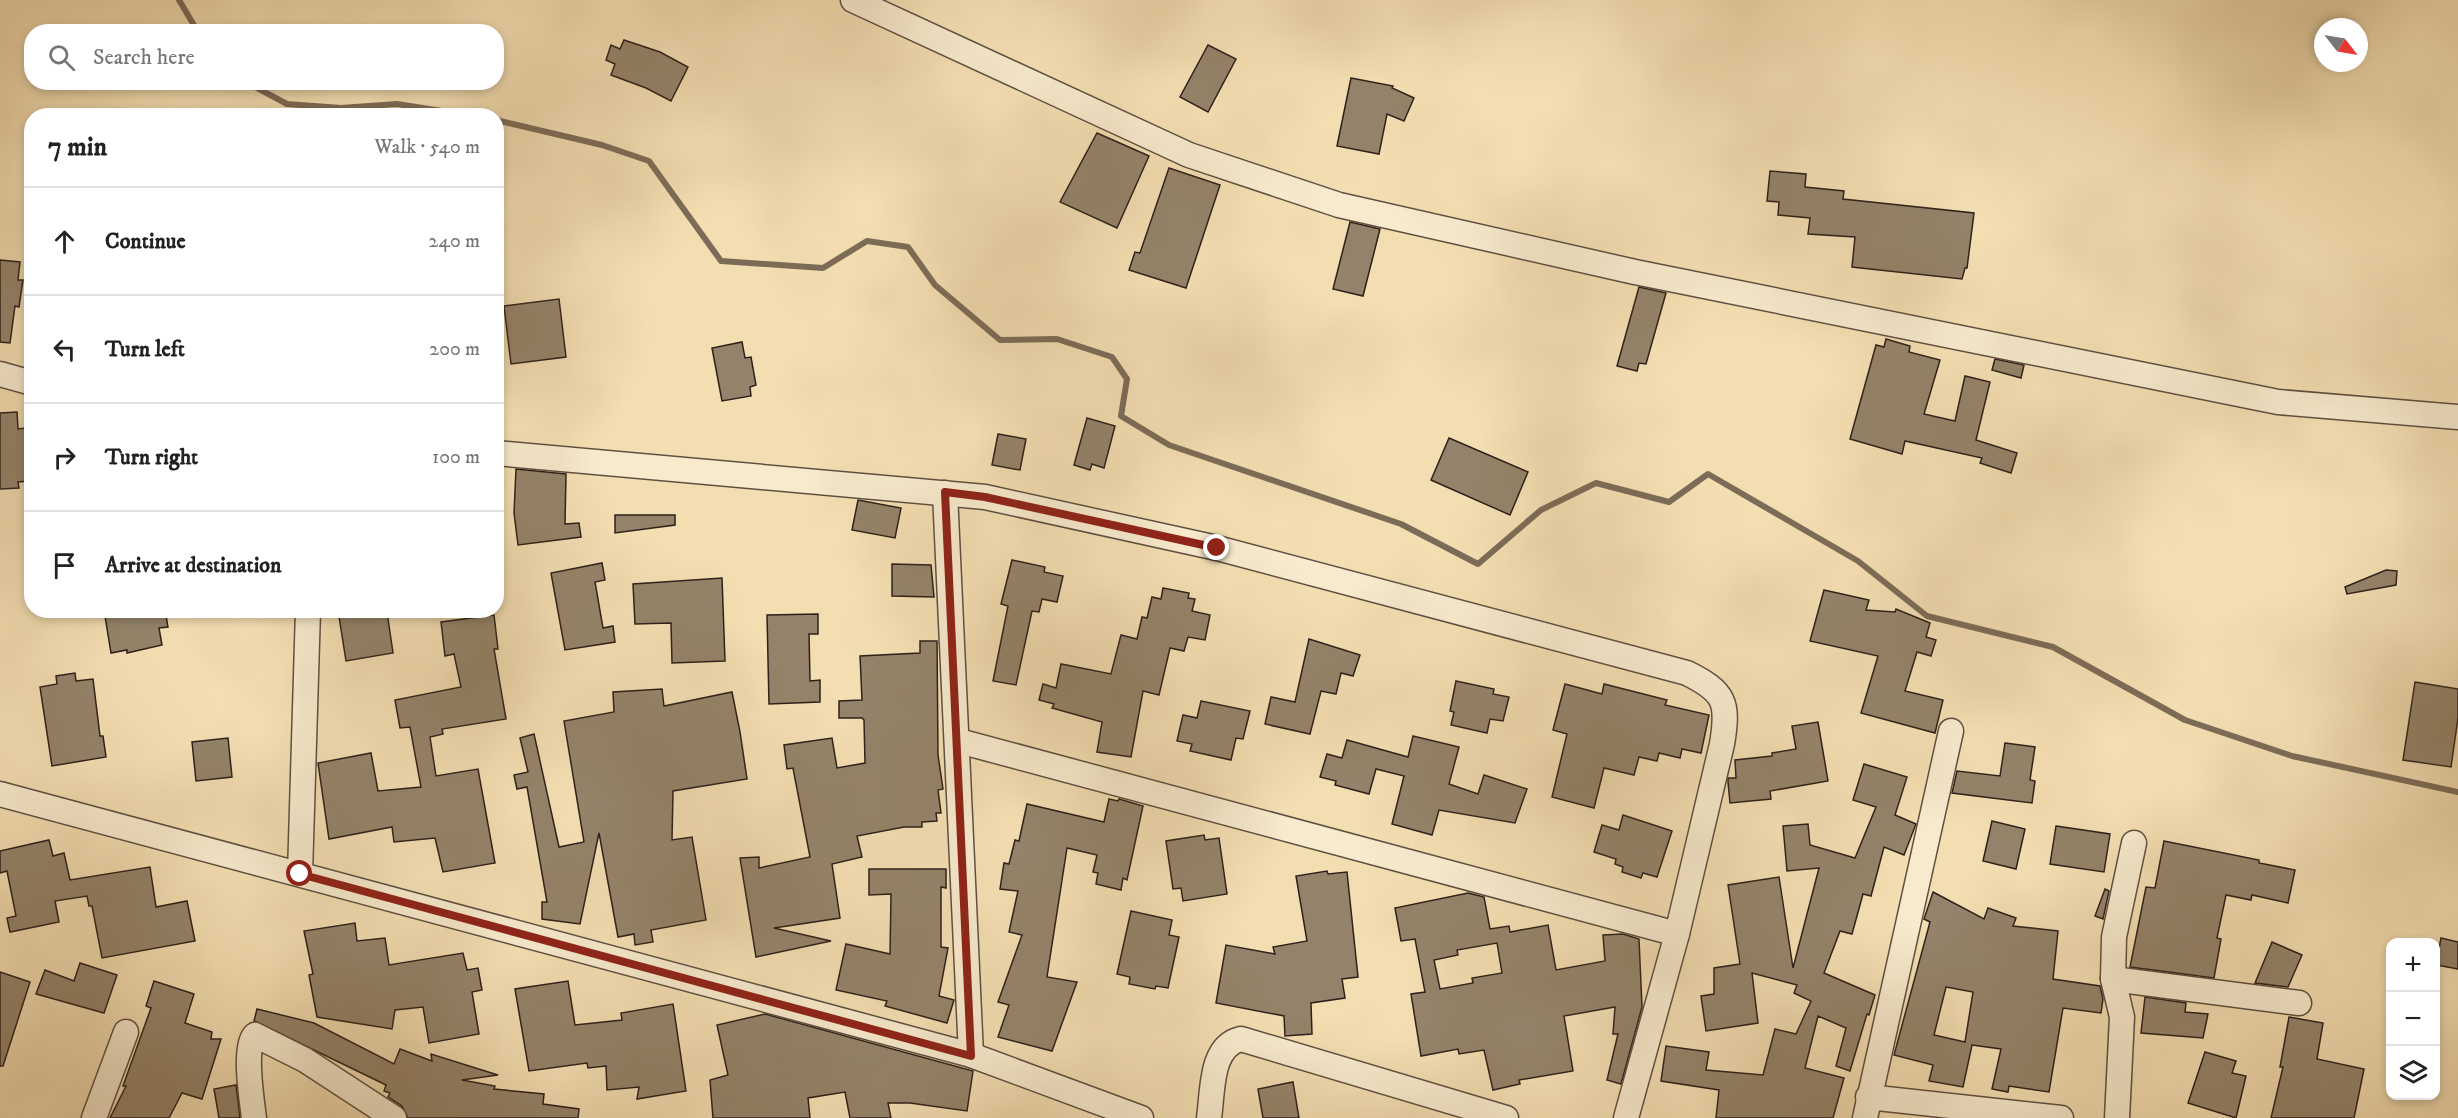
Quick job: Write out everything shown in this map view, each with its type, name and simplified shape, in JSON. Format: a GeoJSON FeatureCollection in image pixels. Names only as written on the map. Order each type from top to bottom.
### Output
{"type":"FeatureCollection","features":[{"type":"Feature","properties":{"kind":"street"},"geometry":{"type":"LineString","coordinates":[[853,0],[1188,155],[1339,205],[1635,272],[2278,402],[2458,417]]}},
{"type":"Feature","properties":{"kind":"street"},"geometry":{"type":"LineString","coordinates":[[0,374],[24,381]]}},
{"type":"Feature","properties":{"kind":"street"},"geometry":{"type":"LineString","coordinates":[[504,454],[985,497],[1217,548],[1687,673],[1712,686],[1722,700],[1726,720],[1677,934],[1626,1118]]}},
{"type":"Feature","properties":{"kind":"street"},"geometry":{"type":"LineString","coordinates":[[945,492],[971,1056]]}},
{"type":"Feature","properties":{"kind":"street"},"geometry":{"type":"LineString","coordinates":[[300,874],[309,618]]}},
{"type":"Feature","properties":{"kind":"street"},"geometry":{"type":"LineString","coordinates":[[1951,731],[1866,1108],[2061,1118]]}},
{"type":"Feature","properties":{"kind":"street"},"geometry":{"type":"LineString","coordinates":[[958,741],[1677,934]]}},
{"type":"Feature","properties":{"kind":"street"},"geometry":{"type":"LineString","coordinates":[[0,794],[971,1056],[1141,1118]]}},
{"type":"Feature","properties":{"kind":"street"},"geometry":{"type":"LineString","coordinates":[[2117,1118],[2122,1017],[2113,979],[2114,937],[2134,843]]}},
{"type":"Feature","properties":{"kind":"street"},"geometry":{"type":"LineString","coordinates":[[2113,979],[2299,1003]]}},
{"type":"Feature","properties":{"kind":"street"},"geometry":{"type":"LineString","coordinates":[[94,1118],[126,1032]]}},
{"type":"Feature","properties":{"kind":"street"},"geometry":{"type":"LineString","coordinates":[[254,1118],[250,1085],[250,1043],[252,1037],[259,1035],[350,1087],[394,1118]]}},
{"type":"Feature","properties":{"kind":"street"},"geometry":{"type":"LineString","coordinates":[[1209,1118],[1218,1056],[1230,1041],[1241,1038],[1506,1118]]}},
{"type":"Feature","properties":{"kind":"building"},"geometry":{"type":"Polygon","coordinates":[[[624,40],[660,52],[688,67],[671,101],[646,88],[611,75],[615,64],[606,60],[611,45],[620,49],[624,40]]]}},
{"type":"Feature","properties":{"kind":"building"},"geometry":{"type":"Polygon","coordinates":[[[1208,45],[1236,59],[1208,112],[1180,97],[1208,45]]]}},
{"type":"Feature","properties":{"kind":"building"},"geometry":{"type":"Polygon","coordinates":[[[1351,78],[1393,86],[1392,88],[1414,98],[1404,121],[1387,114],[1379,154],[1337,146],[1351,78]]]}},
{"type":"Feature","properties":{"kind":"building"},"geometry":{"type":"Polygon","coordinates":[[[1097,133],[1149,156],[1117,228],[1060,202],[1097,133]]]}},
{"type":"Feature","properties":{"kind":"building"},"geometry":{"type":"Polygon","coordinates":[[[1169,168],[1220,185],[1186,288],[1129,270],[1135,252],[1140,253],[1169,168]]]}},
{"type":"Feature","properties":{"kind":"building"},"geometry":{"type":"Polygon","coordinates":[[[1770,171],[1806,174],[1805,187],[1844,191],[1843,199],[1974,213],[1967,268],[1965,268],[1962,279],[1852,267],[1855,237],[1808,234],[1810,218],[1778,215],[1779,202],[1767,201],[1770,171]]]}},
{"type":"Feature","properties":{"kind":"building"},"geometry":{"type":"Polygon","coordinates":[[[1350,222],[1380,229],[1363,296],[1333,289],[1350,222]]]}},
{"type":"Feature","properties":{"kind":"building"},"geometry":{"type":"Polygon","coordinates":[[[0,260],[20,262],[18,280],[23,280],[19,307],[15,306],[10,343],[0,342],[0,260]]]}},
{"type":"Feature","properties":{"kind":"building"},"geometry":{"type":"Polygon","coordinates":[[[1639,287],[1666,293],[1646,364],[1639,363],[1637,371],[1617,366],[1639,287]]]}},
{"type":"Feature","properties":{"kind":"building"},"geometry":{"type":"Polygon","coordinates":[[[559,299],[566,357],[511,364],[504,306],[559,299]]]}},
{"type":"Feature","properties":{"kind":"building"},"geometry":{"type":"Polygon","coordinates":[[[1886,339],[1910,346],[1909,352],[1940,360],[1924,414],[1955,421],[1965,376],[1990,382],[1976,440],[2017,453],[2011,473],[1980,463],[1982,458],[1905,441],[1902,454],[1850,439],[1876,345],[1884,347],[1886,339]]]}},
{"type":"Feature","properties":{"kind":"building"},"geometry":{"type":"Polygon","coordinates":[[[742,342],[745,358],[751,357],[756,385],[750,387],[751,396],[722,401],[712,348],[742,342]]]}},
{"type":"Feature","properties":{"kind":"building"},"geometry":{"type":"Polygon","coordinates":[[[1995,359],[2024,365],[2021,378],[1992,370],[1995,359]]]}},
{"type":"Feature","properties":{"kind":"building"},"geometry":{"type":"Polygon","coordinates":[[[17,412],[18,429],[24,428],[24,481],[18,482],[19,488],[0,489],[0,413],[17,412]]]}},
{"type":"Feature","properties":{"kind":"building"},"geometry":{"type":"Polygon","coordinates":[[[1087,418],[1115,426],[1104,468],[1092,464],[1090,470],[1074,465],[1087,418]]]}},
{"type":"Feature","properties":{"kind":"building"},"geometry":{"type":"Polygon","coordinates":[[[998,434],[1026,439],[1020,470],[992,465],[998,434]]]}},
{"type":"Feature","properties":{"kind":"building"},"geometry":{"type":"Polygon","coordinates":[[[1449,438],[1528,472],[1510,515],[1431,480],[1449,438]]]}},
{"type":"Feature","properties":{"kind":"building"},"geometry":{"type":"Polygon","coordinates":[[[516,469],[566,474],[565,524],[579,523],[581,537],[518,545],[514,513],[516,469]]]}},
{"type":"Feature","properties":{"kind":"building"},"geometry":{"type":"Polygon","coordinates":[[[858,500],[901,508],[895,538],[852,530],[858,500]]]}},
{"type":"Feature","properties":{"kind":"building"},"geometry":{"type":"Polygon","coordinates":[[[615,515],[675,515],[675,525],[615,533],[615,515]]]}},
{"type":"Feature","properties":{"kind":"building"},"geometry":{"type":"Polygon","coordinates":[[[1012,560],[1045,567],[1044,572],[1063,576],[1057,602],[1042,599],[1039,612],[1032,611],[1016,685],[993,681],[1008,606],[1001,604],[1012,560]]]}},
{"type":"Feature","properties":{"kind":"building"},"geometry":{"type":"Polygon","coordinates":[[[602,563],[605,580],[595,582],[603,628],[613,626],[615,642],[565,650],[551,573],[602,563]]]}},
{"type":"Feature","properties":{"kind":"building"},"geometry":{"type":"Polygon","coordinates":[[[892,564],[931,565],[934,597],[892,596],[892,564]]]}},
{"type":"Feature","properties":{"kind":"building"},"geometry":{"type":"Polygon","coordinates":[[[2386,570],[2397,571],[2396,585],[2347,594],[2345,587],[2386,570]]]}},
{"type":"Feature","properties":{"kind":"building"},"geometry":{"type":"Polygon","coordinates":[[[722,578],[725,661],[672,663],[671,623],[635,624],[633,584],[722,578]]]}},
{"type":"Feature","properties":{"kind":"building"},"geometry":{"type":"Polygon","coordinates":[[[1163,588],[1189,593],[1188,598],[1195,599],[1192,611],[1210,615],[1205,640],[1188,637],[1184,651],[1170,648],[1159,695],[1143,691],[1131,757],[1097,752],[1102,722],[1052,708],[1054,704],[1039,700],[1043,684],[1056,688],[1061,664],[1111,674],[1121,635],[1137,639],[1142,617],[1147,618],[1152,597],[1161,599],[1163,588]]]}},
{"type":"Feature","properties":{"kind":"building"},"geometry":{"type":"Polygon","coordinates":[[[1824,590],[1869,600],[1866,610],[1895,612],[1896,609],[1930,623],[1926,637],[1936,640],[1931,656],[1917,652],[1905,691],[1943,700],[1935,733],[1861,713],[1878,656],[1810,641],[1824,590]]]}},
{"type":"Feature","properties":{"kind":"building"},"geometry":{"type":"Polygon","coordinates":[[[818,614],[818,634],[809,634],[810,681],[820,680],[820,702],[769,704],[767,615],[818,614]]]}},
{"type":"Feature","properties":{"kind":"building"},"geometry":{"type":"Polygon","coordinates":[[[105,618],[166,618],[168,627],[159,628],[162,645],[127,653],[127,650],[111,653],[105,618]]]}},
{"type":"Feature","properties":{"kind":"building"},"geometry":{"type":"Polygon","coordinates":[[[339,618],[388,618],[393,653],[346,661],[339,618]]]}},
{"type":"Feature","properties":{"kind":"building"},"geometry":{"type":"Polygon","coordinates":[[[494,618],[498,649],[494,649],[506,719],[442,729],[443,734],[430,737],[436,776],[478,769],[495,863],[443,872],[435,838],[394,842],[392,827],[329,839],[318,763],[371,753],[378,791],[421,787],[410,727],[400,728],[395,700],[461,687],[454,654],[445,656],[441,622],[494,618]]]}},
{"type":"Feature","properties":{"kind":"building"},"geometry":{"type":"Polygon","coordinates":[[[1309,639],[1360,655],[1353,676],[1341,673],[1336,694],[1321,691],[1310,734],[1265,724],[1271,697],[1295,702],[1309,639]]]}},
{"type":"Feature","properties":{"kind":"building"},"geometry":{"type":"Polygon","coordinates":[[[920,641],[937,641],[938,755],[943,789],[938,790],[941,813],[936,813],[937,821],[922,822],[922,827],[904,827],[857,836],[862,857],[832,864],[840,918],[774,928],[831,941],[756,957],[740,858],[759,857],[759,868],[810,857],[793,768],[787,769],[784,745],[832,738],[837,768],[865,763],[864,720],[862,718],[839,718],[839,701],[862,700],[860,656],[920,653],[920,641]]]}},
{"type":"Feature","properties":{"kind":"building"},"geometry":{"type":"Polygon","coordinates":[[[75,673],[76,681],[93,679],[100,736],[103,736],[106,757],[52,766],[40,687],[57,684],[56,676],[75,673]]]}},
{"type":"Feature","properties":{"kind":"building"},"geometry":{"type":"Polygon","coordinates":[[[1456,681],[1494,689],[1493,694],[1509,697],[1503,721],[1490,719],[1487,733],[1451,725],[1454,712],[1450,711],[1456,681]]]}},
{"type":"Feature","properties":{"kind":"building"},"geometry":{"type":"Polygon","coordinates":[[[2415,682],[2458,689],[2458,718],[2451,767],[2403,760],[2415,682]]]}},
{"type":"Feature","properties":{"kind":"building"},"geometry":{"type":"Polygon","coordinates":[[[1565,684],[1602,694],[1604,684],[1667,700],[1665,705],[1709,715],[1701,753],[1682,749],[1680,758],[1659,753],[1657,761],[1639,757],[1634,775],[1604,768],[1594,808],[1552,797],[1567,734],[1553,730],[1565,684]]]}},
{"type":"Feature","properties":{"kind":"building"},"geometry":{"type":"Polygon","coordinates":[[[662,689],[664,706],[732,692],[740,732],[747,779],[673,791],[672,840],[692,837],[706,920],[651,930],[653,942],[635,945],[634,934],[618,937],[599,833],[580,924],[542,919],[542,902],[547,902],[527,787],[517,789],[514,775],[528,772],[520,738],[534,734],[559,847],[584,842],[564,721],[614,712],[613,692],[662,689]]]}},
{"type":"Feature","properties":{"kind":"building"},"geometry":{"type":"Polygon","coordinates":[[[1201,701],[1250,711],[1243,739],[1236,738],[1231,760],[1190,751],[1192,744],[1177,741],[1183,715],[1197,718],[1201,701]]]}},
{"type":"Feature","properties":{"kind":"building"},"geometry":{"type":"Polygon","coordinates":[[[1818,722],[1828,781],[1770,791],[1771,799],[1730,803],[1728,778],[1736,778],[1735,760],[1772,756],[1772,753],[1796,749],[1792,726],[1818,722]]]}},
{"type":"Feature","properties":{"kind":"building"},"geometry":{"type":"Polygon","coordinates":[[[1413,736],[1459,747],[1449,784],[1478,794],[1484,775],[1527,789],[1515,823],[1439,810],[1432,835],[1392,824],[1404,776],[1376,769],[1369,794],[1335,785],[1336,781],[1320,777],[1327,754],[1342,758],[1347,740],[1408,757],[1413,736]]]}},
{"type":"Feature","properties":{"kind":"building"},"geometry":{"type":"Polygon","coordinates":[[[228,738],[232,777],[196,781],[192,742],[228,738]]]}},
{"type":"Feature","properties":{"kind":"building"},"geometry":{"type":"Polygon","coordinates":[[[2005,743],[2035,747],[2030,780],[2035,781],[2032,803],[1952,793],[1957,771],[2000,776],[2005,743]]]}},
{"type":"Feature","properties":{"kind":"building"},"geometry":{"type":"Polygon","coordinates":[[[1864,764],[1907,777],[1895,815],[1916,824],[1904,855],[1884,847],[1871,896],[1863,894],[1852,934],[1840,931],[1824,973],[1875,995],[1850,1071],[1836,1066],[1846,1028],[1818,1016],[1805,1068],[1844,1078],[1833,1118],[1716,1118],[1719,1090],[1661,1081],[1666,1046],[1709,1052],[1706,1070],[1763,1075],[1775,1029],[1796,1034],[1811,1001],[1794,993],[1797,985],[1752,973],[1758,1023],[1706,1031],[1701,996],[1714,994],[1714,968],[1740,964],[1728,885],[1779,877],[1793,968],[1819,868],[1787,871],[1783,826],[1808,824],[1810,845],[1855,858],[1876,807],[1853,800],[1864,764]]]}},
{"type":"Feature","properties":{"kind":"building"},"geometry":{"type":"Polygon","coordinates":[[[1109,799],[1118,801],[1119,799],[1143,806],[1127,880],[1123,878],[1121,890],[1096,884],[1098,873],[1093,872],[1097,855],[1067,848],[1047,977],[1077,982],[1052,1051],[998,1037],[1009,1005],[998,1002],[1022,935],[1009,932],[1018,891],[1000,889],[1004,863],[1009,864],[1015,840],[1019,841],[1027,804],[1104,822],[1109,799]]]}},
{"type":"Feature","properties":{"kind":"building"},"geometry":{"type":"Polygon","coordinates":[[[1623,815],[1672,831],[1657,877],[1643,873],[1641,878],[1622,872],[1623,867],[1615,864],[1616,859],[1594,852],[1602,825],[1619,830],[1623,815]]]}},
{"type":"Feature","properties":{"kind":"building"},"geometry":{"type":"Polygon","coordinates":[[[1992,821],[2025,829],[2016,869],[1983,861],[1992,821]]]}},
{"type":"Feature","properties":{"kind":"building"},"geometry":{"type":"Polygon","coordinates":[[[2056,826],[2110,834],[2104,872],[2050,864],[2056,826]]]}},
{"type":"Feature","properties":{"kind":"building"},"geometry":{"type":"Polygon","coordinates":[[[1204,835],[1205,840],[1219,838],[1227,894],[1183,901],[1181,888],[1173,889],[1166,841],[1204,835]]]}},
{"type":"Feature","properties":{"kind":"building"},"geometry":{"type":"Polygon","coordinates":[[[49,840],[53,856],[64,853],[70,880],[150,867],[156,907],[187,901],[195,941],[102,958],[92,906],[89,906],[87,896],[55,901],[59,922],[10,932],[7,918],[16,916],[7,871],[0,873],[0,851],[49,840]]]}},
{"type":"Feature","properties":{"kind":"building"},"geometry":{"type":"Polygon","coordinates":[[[2164,841],[2259,860],[2259,863],[2295,870],[2288,903],[2252,895],[2251,900],[2226,895],[2217,938],[2221,939],[2214,978],[2130,967],[2146,887],[2155,888],[2164,841]]]}},
{"type":"Feature","properties":{"kind":"building"},"geometry":{"type":"Polygon","coordinates":[[[869,869],[946,869],[946,888],[941,887],[941,947],[948,948],[939,996],[954,1000],[947,1023],[885,1006],[887,1001],[836,990],[846,944],[890,954],[891,894],[869,895],[869,869]]]}},
{"type":"Feature","properties":{"kind":"building"},"geometry":{"type":"Polygon","coordinates":[[[1327,871],[1328,874],[1347,872],[1358,977],[1342,979],[1345,998],[1311,1003],[1312,1034],[1285,1036],[1284,1016],[1216,1003],[1226,945],[1275,954],[1273,947],[1307,941],[1296,876],[1327,871]]]}},
{"type":"Feature","properties":{"kind":"building"},"geometry":{"type":"Polygon","coordinates":[[[2105,889],[2109,891],[2103,919],[2095,916],[2105,889]]]}},
{"type":"Feature","properties":{"kind":"building"},"geometry":{"type":"Polygon","coordinates":[[[1933,892],[1984,919],[1988,908],[2016,918],[2013,926],[2058,931],[2053,979],[2100,986],[2103,999],[2101,1013],[2063,1008],[2049,1092],[2009,1086],[2008,1092],[1992,1089],[2001,1049],[1972,1045],[1963,1087],[1929,1081],[1933,1065],[1894,1055],[1930,922],[1924,919],[1933,892]],[[1946,987],[1934,1035],[1965,1042],[1973,992],[1946,987]]]}},
{"type":"Feature","properties":{"kind":"building"},"geometry":{"type":"Polygon","coordinates":[[[1468,893],[1484,897],[1490,929],[1509,926],[1510,932],[1548,925],[1556,970],[1605,961],[1603,935],[1623,934],[1639,939],[1642,1007],[1621,1084],[1607,1080],[1618,1034],[1613,1034],[1615,1007],[1564,1016],[1573,1071],[1519,1080],[1520,1084],[1493,1090],[1484,1050],[1459,1054],[1458,1049],[1421,1056],[1411,994],[1425,992],[1415,939],[1401,941],[1395,908],[1468,893]],[[1497,943],[1457,950],[1458,955],[1434,960],[1440,989],[1473,983],[1472,978],[1502,973],[1497,943]]]}},
{"type":"Feature","properties":{"kind":"building"},"geometry":{"type":"Polygon","coordinates":[[[1131,911],[1172,920],[1169,935],[1179,937],[1168,988],[1156,986],[1155,989],[1129,984],[1130,977],[1117,974],[1131,911]]]}},
{"type":"Feature","properties":{"kind":"building"},"geometry":{"type":"Polygon","coordinates":[[[355,923],[357,941],[385,938],[389,965],[463,953],[467,970],[478,968],[482,990],[472,992],[479,1034],[429,1043],[423,1007],[395,1010],[392,1029],[317,1017],[309,975],[313,974],[304,931],[355,923]]]}},
{"type":"Feature","properties":{"kind":"building"},"geometry":{"type":"Polygon","coordinates":[[[2441,938],[2458,942],[2458,969],[2440,966],[2441,938]]]}},
{"type":"Feature","properties":{"kind":"building"},"geometry":{"type":"Polygon","coordinates":[[[2272,942],[2302,955],[2288,987],[2255,983],[2272,942]]]}},
{"type":"Feature","properties":{"kind":"building"},"geometry":{"type":"Polygon","coordinates":[[[80,963],[117,975],[104,1013],[36,994],[45,970],[74,981],[80,963]]]}},
{"type":"Feature","properties":{"kind":"building"},"geometry":{"type":"Polygon","coordinates":[[[0,972],[30,982],[3,1066],[0,1066],[0,972]]]}},
{"type":"Feature","properties":{"kind":"building"},"geometry":{"type":"Polygon","coordinates":[[[154,981],[194,994],[185,1023],[212,1032],[211,1039],[221,1039],[202,1099],[182,1093],[169,1118],[110,1118],[126,1086],[123,1086],[151,1008],[146,1006],[154,981]]]}},
{"type":"Feature","properties":{"kind":"building"},"geometry":{"type":"Polygon","coordinates":[[[568,981],[575,1025],[622,1020],[621,1013],[673,1004],[686,1091],[637,1099],[639,1087],[607,1090],[606,1066],[588,1068],[587,1063],[529,1071],[515,989],[568,981]]]}},
{"type":"Feature","properties":{"kind":"building"},"geometry":{"type":"Polygon","coordinates":[[[2145,997],[2186,1003],[2185,1012],[2208,1014],[2203,1038],[2141,1033],[2145,997]]]}},
{"type":"Feature","properties":{"kind":"building"},"geometry":{"type":"Polygon","coordinates":[[[257,1009],[314,1023],[394,1064],[400,1049],[432,1061],[431,1054],[498,1075],[462,1080],[495,1086],[494,1089],[544,1094],[543,1104],[579,1109],[578,1118],[408,1118],[402,1106],[388,1097],[390,1093],[384,1091],[386,1085],[254,1021],[257,1009]]]}},
{"type":"Feature","properties":{"kind":"building"},"geometry":{"type":"Polygon","coordinates":[[[765,1014],[973,1071],[967,1111],[910,1103],[888,1103],[891,1118],[850,1118],[845,1092],[808,1098],[810,1118],[713,1118],[710,1080],[728,1075],[717,1025],[765,1014]]]}},
{"type":"Feature","properties":{"kind":"building"},"geometry":{"type":"Polygon","coordinates":[[[2289,1017],[2323,1023],[2317,1059],[2364,1069],[2354,1118],[2271,1118],[2283,1067],[2280,1067],[2289,1017]]]}},
{"type":"Feature","properties":{"kind":"building"},"geometry":{"type":"Polygon","coordinates":[[[2205,1052],[2236,1061],[2232,1073],[2246,1076],[2236,1118],[2188,1103],[2205,1052]]]}},
{"type":"Feature","properties":{"kind":"building"},"geometry":{"type":"Polygon","coordinates":[[[1293,1082],[1299,1118],[1263,1118],[1258,1089],[1293,1082]]]}},
{"type":"Feature","properties":{"kind":"building"},"geometry":{"type":"Polygon","coordinates":[[[236,1085],[240,1118],[219,1118],[214,1089],[236,1085]]]}},
{"type":"Feature","properties":{"kind":"waterway"},"geometry":{"type":"LineString","coordinates":[[179,0],[193,24]]}},
{"type":"Feature","properties":{"kind":"waterway"},"geometry":{"type":"LineString","coordinates":[[261,90],[287,104],[341,108]]}},
{"type":"Feature","properties":{"kind":"waterway"},"geometry":{"type":"LineString","coordinates":[[341,108],[397,104],[423,108]]}},
{"type":"Feature","properties":{"kind":"waterway"},"geometry":{"type":"LineString","coordinates":[[504,122],[602,145],[649,161],[721,261],[823,268],[867,241],[908,247],[935,285],[1000,340],[1057,339],[1112,357],[1127,379],[1121,416],[1169,445],[1401,524],[1478,564],[1541,510],[1596,483],[1669,502],[1708,474],[1858,561],[1927,616],[2053,647],[2185,720],[2292,756],[2458,792]]}},
{"type":"Feature","properties":{"kind":"route"},"geometry":{"type":"LineString","coordinates":[[300,874],[971,1056],[945,492],[985,497],[1217,548]]}}]}
